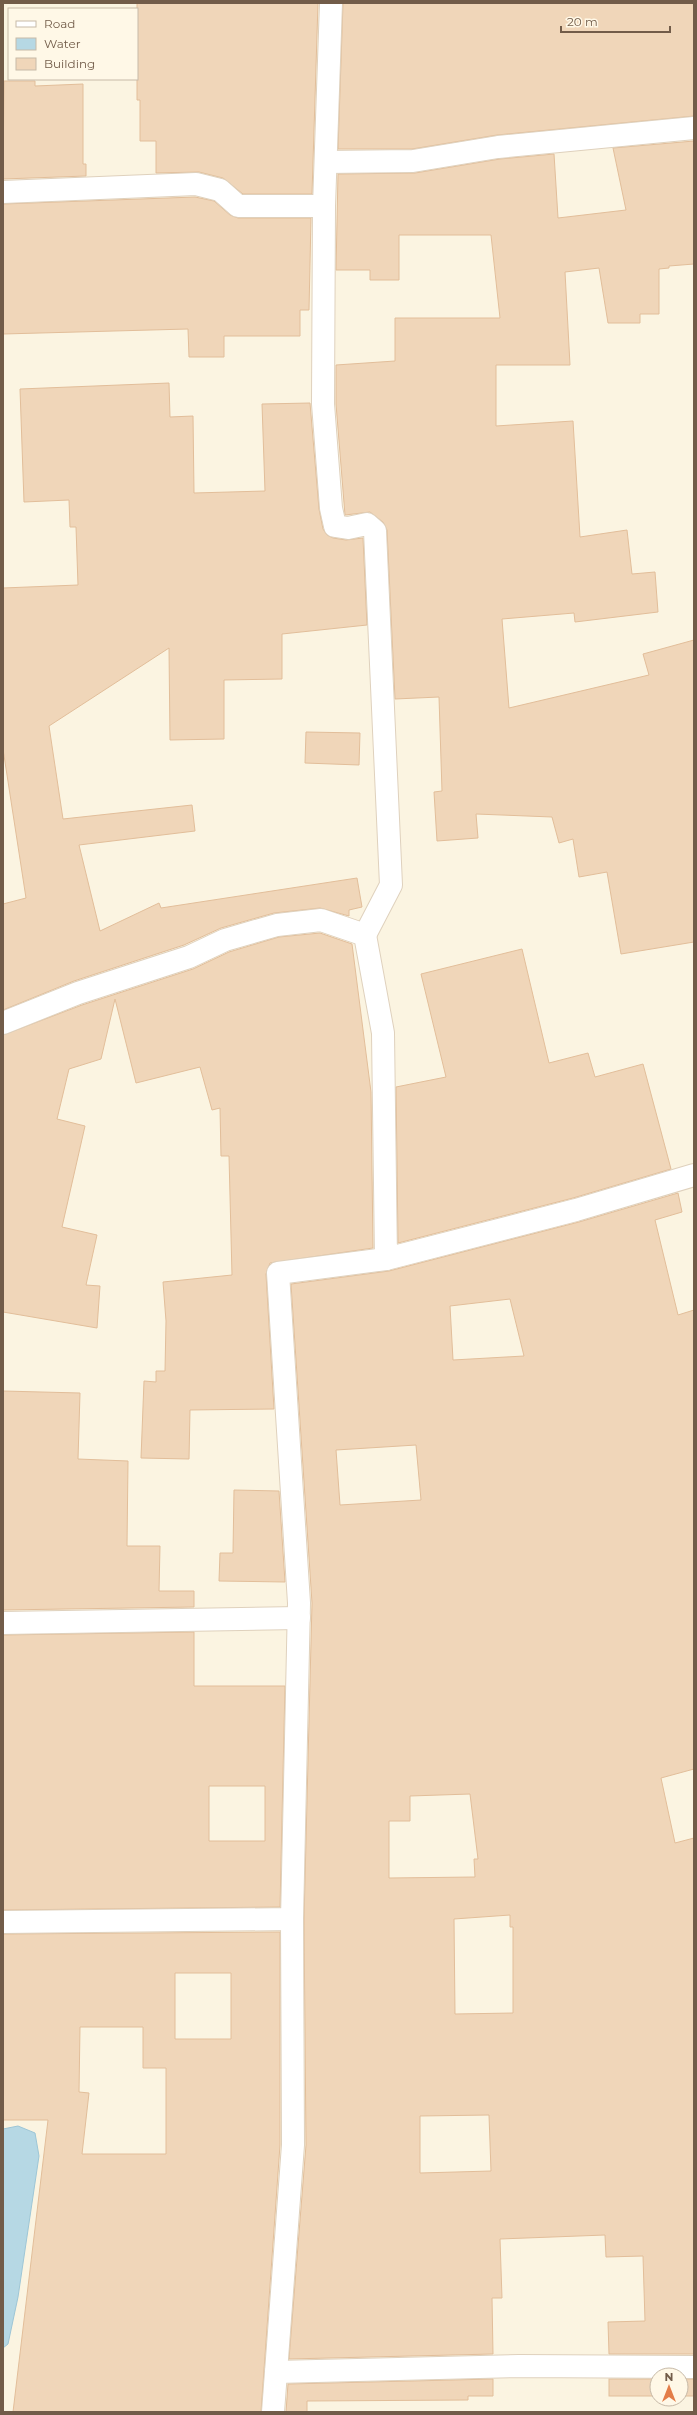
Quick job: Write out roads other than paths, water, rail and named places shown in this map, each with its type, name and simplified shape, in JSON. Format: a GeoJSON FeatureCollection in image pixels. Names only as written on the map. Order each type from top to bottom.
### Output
{"type":"FeatureCollection","features":[{"type":"Feature","properties":{"kind":"street"},"geometry":{"type":"LineString","coordinates":[[331,3],[324,206],[323,404],[331,508],[334,526],[348,528],[367,524],[375,531],[391,885],[365,935],[383,1033],[386,1259]]}},
{"type":"Feature","properties":{"kind":"street"},"geometry":{"type":"LineString","coordinates":[[326,162],[413,161],[498,148],[694,128]]}},
{"type":"Feature","properties":{"kind":"street"},"geometry":{"type":"LineString","coordinates":[[3,192],[196,184],[220,190],[238,206],[324,206]]}},
{"type":"Feature","properties":{"kind":"street"},"geometry":{"type":"LineString","coordinates":[[3,1023],[78,994],[189,957],[225,940],[277,925],[321,920],[365,935]]}},
{"type":"Feature","properties":{"kind":"street"},"geometry":{"type":"LineString","coordinates":[[272,2412],[293,2145],[292,1919],[299,1618],[278,1273],[283,1271],[386,1259],[576,1210],[694,1175]]}},
{"type":"Feature","properties":{"kind":"street"},"geometry":{"type":"LineString","coordinates":[[3,1623],[299,1618]]}},
{"type":"Feature","properties":{"kind":"street"},"geometry":{"type":"LineString","coordinates":[[3,1922],[292,1919]]}},
{"type":"Feature","properties":{"kind":"street"},"geometry":{"type":"LineString","coordinates":[[276,2372],[519,2366],[694,2367]]}},
{"type":"Feature","properties":{"kind":"water"},"geometry":{"type":"Polygon","coordinates":[[[18,2126],[35,2133],[39,2156],[18,2297],[8,2344],[3,2348],[3,2129],[18,2126]]]}}]}
